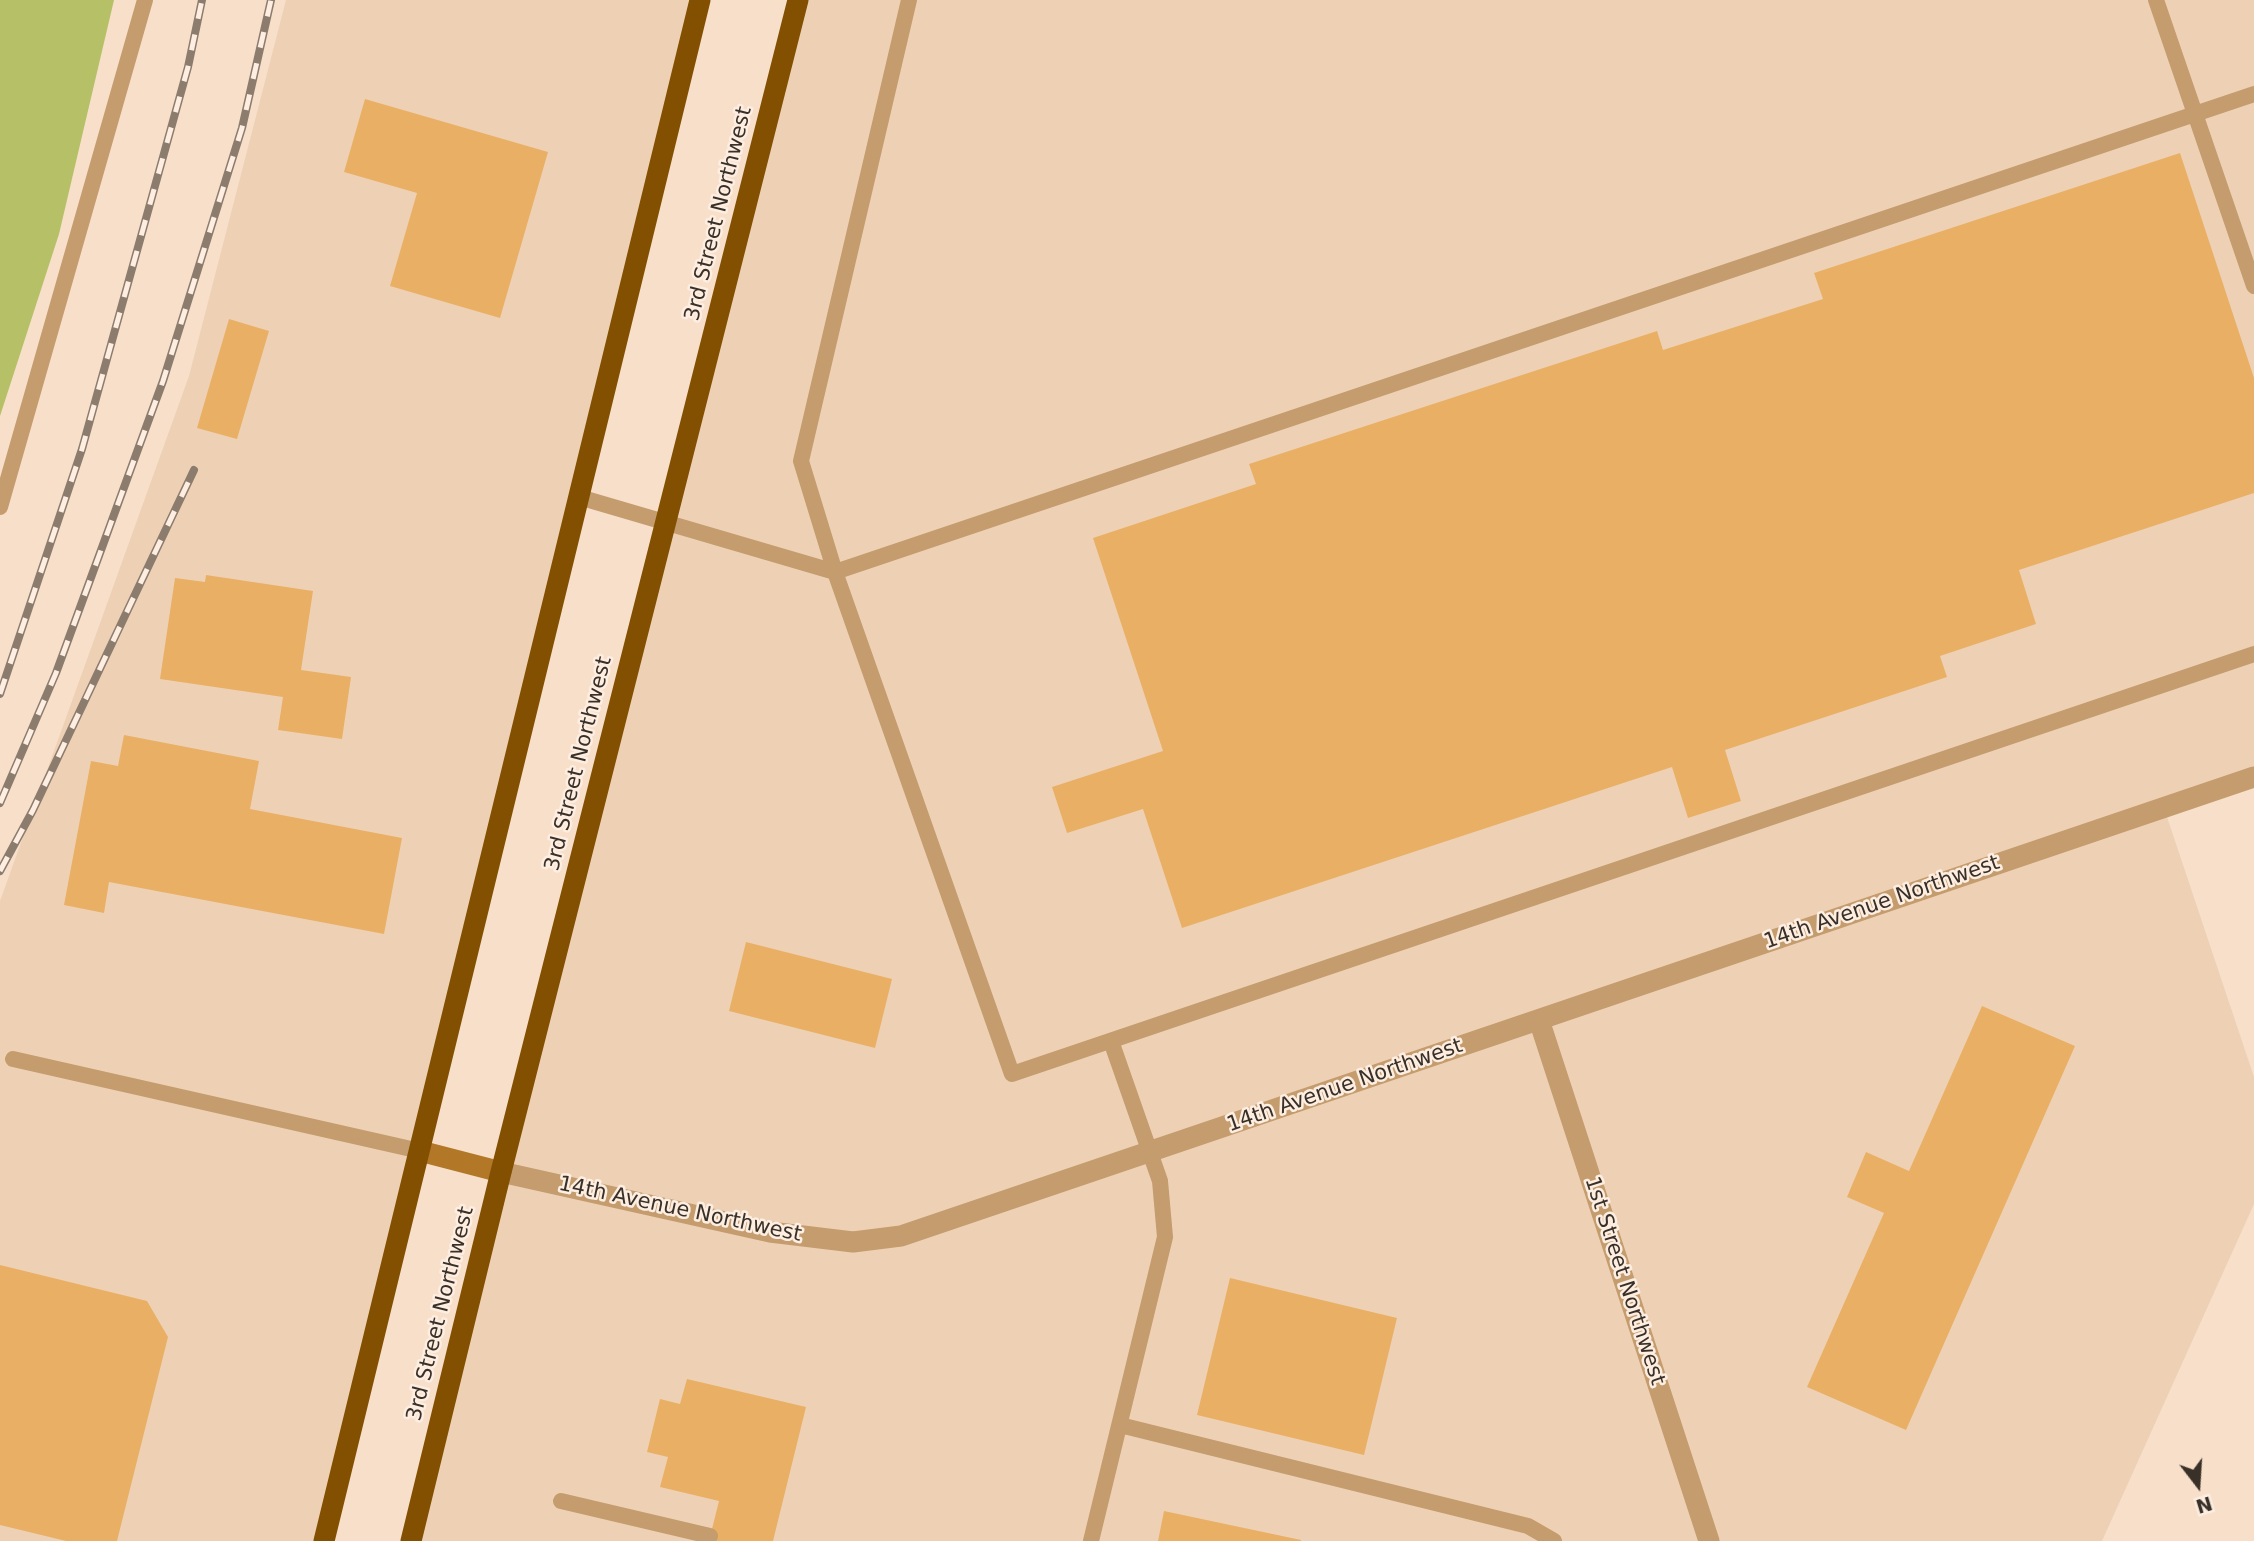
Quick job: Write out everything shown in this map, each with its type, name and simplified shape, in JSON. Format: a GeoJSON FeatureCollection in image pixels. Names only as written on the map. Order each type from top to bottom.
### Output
{"type":"FeatureCollection","features":[{"type":"Feature","properties":{"kind":"highway"},"geometry":{"type":"LineString","coordinates":[[324,1541],[700,0]]}},
{"type":"Feature","properties":{"kind":"highway","name":"3rd Street Northwest"},"geometry":{"type":"LineString","coordinates":[[411,1541],[501,1172],[798,0]]}},
{"type":"Feature","properties":{"kind":"street","name":"14th Avenue Northwest"},"geometry":{"type":"LineString","coordinates":[[420,1152],[770,1232],[853,1242],[901,1236],[2254,777]]}},
{"type":"Feature","properties":{"kind":"street","name":"1st Street Northwest"},"geometry":{"type":"LineString","coordinates":[[1539,1020],[1709,1541]]}},
{"type":"Feature","properties":{"kind":"lane"},"geometry":{"type":"LineString","coordinates":[[0,507],[145,0]]}},
{"type":"Feature","properties":{"kind":"lane"},"geometry":{"type":"LineString","coordinates":[[909,0],[801,461],[835,572],[1012,1074],[2254,654]]}},
{"type":"Feature","properties":{"kind":"lane"},"geometry":{"type":"LineString","coordinates":[[2156,0],[2254,286]]}},
{"type":"Feature","properties":{"kind":"lane"},"geometry":{"type":"LineString","coordinates":[[579,497],[835,572],[2254,94]]}},
{"type":"Feature","properties":{"kind":"lane"},"geometry":{"type":"LineString","coordinates":[[1091,1541],[1166,1237],[1160,1181],[1152,1152],[1111,1041]]}},
{"type":"Feature","properties":{"kind":"lane"},"geometry":{"type":"LineString","coordinates":[[13,1059],[420,1152]]}},
{"type":"Feature","properties":{"kind":"lane"},"geometry":{"type":"LineString","coordinates":[[1120,1425],[1528,1526],[1554,1541]]}},
{"type":"Feature","properties":{"kind":"lane"},"geometry":{"type":"LineString","coordinates":[[561,1502],[710,1536]]}},
{"type":"Feature","properties":{"kind":"shaded area"},"geometry":{"type":"Polygon","coordinates":[[[286,0],[692,0],[324,1541],[0,1541],[0,901],[189,376],[286,0]]]}},
{"type":"Feature","properties":{"kind":"shaded area"},"geometry":{"type":"Polygon","coordinates":[[[798,0],[2254,0],[2254,777],[2164,808],[2254,1077],[2254,1204],[2102,1541],[411,1541],[798,0]]]}},
{"type":"Feature","properties":{"kind":"green space"},"geometry":{"type":"Polygon","coordinates":[[[0,0],[114,0],[59,234],[0,416],[0,0]]]}},
{"type":"Feature","properties":{"kind":"building"},"geometry":{"type":"Polygon","coordinates":[[[365,99],[548,152],[500,318],[390,286],[417,193],[344,172],[365,99]]]}},
{"type":"Feature","properties":{"kind":"building"},"geometry":{"type":"Polygon","coordinates":[[[2180,153],[2254,378],[2254,493],[2019,570],[2036,624],[1940,656],[1947,677],[1725,750],[1741,801],[1688,818],[1672,767],[1182,928],[1143,809],[1067,833],[1052,787],[1163,751],[1093,538],[1256,484],[1249,464],[1657,331],[1663,350],[1823,299],[1814,273],[2180,153]]]}},
{"type":"Feature","properties":{"kind":"building"},"geometry":{"type":"Polygon","coordinates":[[[229,319],[269,331],[237,439],[197,428],[229,319]]]}},
{"type":"Feature","properties":{"kind":"building"},"geometry":{"type":"Polygon","coordinates":[[[206,575],[313,591],[301,670],[351,677],[342,739],[278,730],[283,697],[160,679],[175,578],[205,582],[206,575]]]}},
{"type":"Feature","properties":{"kind":"building"},"geometry":{"type":"Polygon","coordinates":[[[124,735],[259,761],[250,809],[402,838],[384,934],[109,882],[104,913],[64,905],[91,761],[118,766],[124,735]]]}},
{"type":"Feature","properties":{"kind":"building"},"geometry":{"type":"Polygon","coordinates":[[[746,942],[892,979],[875,1048],[729,1011],[746,942]]]}},
{"type":"Feature","properties":{"kind":"building"},"geometry":{"type":"Polygon","coordinates":[[[1982,1006],[2075,1046],[1906,1430],[1807,1387],[1884,1213],[1847,1197],[1866,1152],[1909,1171],[1982,1006]]]}},
{"type":"Feature","properties":{"kind":"building"},"geometry":{"type":"Polygon","coordinates":[[[0,1265],[147,1301],[168,1337],[117,1541],[66,1541],[0,1525],[0,1265]]]}},
{"type":"Feature","properties":{"kind":"building"},"geometry":{"type":"Polygon","coordinates":[[[1230,1278],[1397,1318],[1364,1455],[1197,1415],[1230,1278]]]}},
{"type":"Feature","properties":{"kind":"building"},"geometry":{"type":"Polygon","coordinates":[[[687,1379],[806,1407],[773,1541],[709,1541],[719,1501],[660,1487],[668,1457],[647,1452],[660,1399],[680,1404],[687,1379]]]}},
{"type":"Feature","properties":{"kind":"building"},"geometry":{"type":"Polygon","coordinates":[[[1164,1511],[1301,1540],[1301,1541],[1158,1541],[1164,1511]]]}},
{"type":"Feature","properties":{"kind":"railway"},"geometry":{"type":"LineString","coordinates":[[0,694],[82,449],[188,67],[202,0]]}},
{"type":"Feature","properties":{"kind":"railway"},"geometry":{"type":"LineString","coordinates":[[0,803],[56,673],[163,381],[242,128],[271,0]]}},
{"type":"Feature","properties":{"kind":"railway"},"geometry":{"type":"LineString","coordinates":[[0,871],[33,810],[194,470]]}}]}
